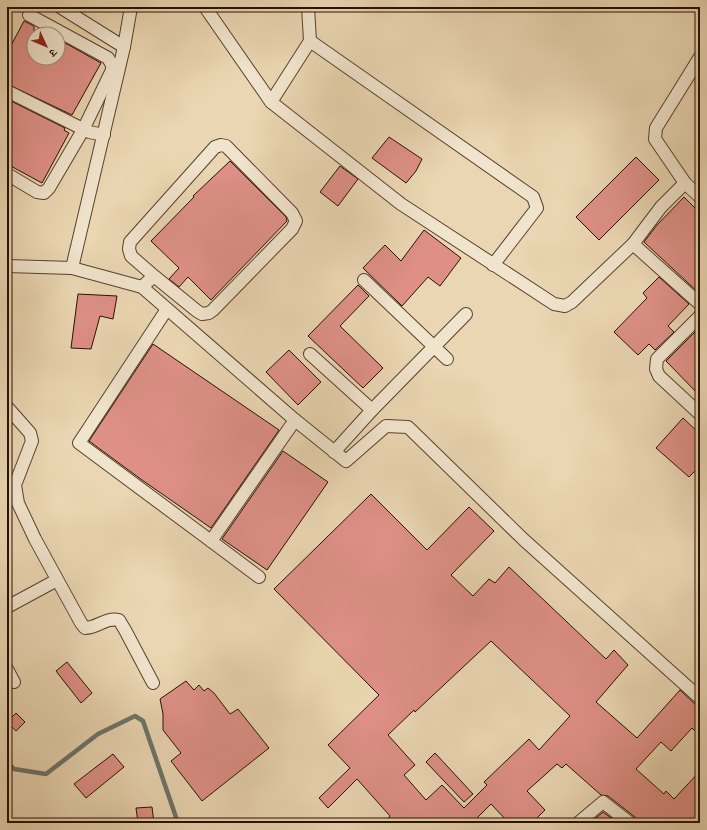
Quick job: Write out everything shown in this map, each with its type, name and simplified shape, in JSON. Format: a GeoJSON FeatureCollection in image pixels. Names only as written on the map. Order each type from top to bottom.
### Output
{"type":"FeatureCollection","features":[{"type":"Feature","properties":{"kind":"street"},"geometry":{"type":"LineString","coordinates":[[60,7],[124,47]]}},
{"type":"Feature","properties":{"kind":"street"},"geometry":{"type":"LineString","coordinates":[[72,268],[124,47],[131,7]]}},
{"type":"Feature","properties":{"kind":"street"},"geometry":{"type":"LineString","coordinates":[[205,7],[271,102],[401,204],[554,304],[564,306],[572,302],[633,244],[661,207],[685,183]]}},
{"type":"Feature","properties":{"kind":"street"},"geometry":{"type":"LineString","coordinates":[[271,102],[310,41],[308,7]]}},
{"type":"Feature","properties":{"kind":"street"},"geometry":{"type":"LineString","coordinates":[[7,174],[37,192],[44,193],[49,188],[83,130],[112,70],[112,65],[108,58],[29,15]]}},
{"type":"Feature","properties":{"kind":"street"},"geometry":{"type":"LineString","coordinates":[[310,41],[533,197],[537,208],[493,265]]}},
{"type":"Feature","properties":{"kind":"street"},"geometry":{"type":"LineString","coordinates":[[700,57],[656,128],[655,139],[685,183],[700,197]]}},
{"type":"Feature","properties":{"kind":"street"},"geometry":{"type":"LineString","coordinates":[[7,91],[83,130],[104,135]]}},
{"type":"Feature","properties":{"kind":"street"},"geometry":{"type":"LineString","coordinates":[[221,145],[226,146],[292,213],[296,221],[292,228],[209,313],[202,314],[197,311],[154,276],[131,256],[130,242],[215,147],[221,145]]}},
{"type":"Feature","properties":{"kind":"street"},"geometry":{"type":"LineString","coordinates":[[633,244],[700,304]]}},
{"type":"Feature","properties":{"kind":"street"},"geometry":{"type":"LineString","coordinates":[[7,266],[72,268],[142,287],[295,420],[346,461],[386,426],[408,427],[524,540],[700,698]]}},
{"type":"Feature","properties":{"kind":"street"},"geometry":{"type":"LineString","coordinates":[[142,287],[154,276]]}},
{"type":"Feature","properties":{"kind":"street"},"geometry":{"type":"LineString","coordinates":[[364,280],[447,359]]}},
{"type":"Feature","properties":{"kind":"street"},"geometry":{"type":"LineString","coordinates":[[168,309],[79,443],[259,577]]}},
{"type":"Feature","properties":{"kind":"street"},"geometry":{"type":"LineString","coordinates":[[334,452],[372,410],[466,314]]}},
{"type":"Feature","properties":{"kind":"street"},"geometry":{"type":"LineString","coordinates":[[700,316],[657,359],[656,369],[659,376],[700,414]]}},
{"type":"Feature","properties":{"kind":"street"},"geometry":{"type":"LineString","coordinates":[[310,354],[372,410]]}},
{"type":"Feature","properties":{"kind":"street"},"geometry":{"type":"LineString","coordinates":[[7,407],[30,433],[32,441],[15,485],[18,503],[35,539],[84,628],[90,628],[112,619],[119,620],[153,683]]}},
{"type":"Feature","properties":{"kind":"street"},"geometry":{"type":"LineString","coordinates":[[210,541],[295,420]]}},
{"type":"Feature","properties":{"kind":"street"},"geometry":{"type":"LineString","coordinates":[[7,487],[7,498]]}},
{"type":"Feature","properties":{"kind":"street"},"geometry":{"type":"LineString","coordinates":[[7,607],[57,580]]}},
{"type":"Feature","properties":{"kind":"street"},"geometry":{"type":"LineString","coordinates":[[7,669],[14,682]]}},
{"type":"Feature","properties":{"kind":"street"},"geometry":{"type":"LineString","coordinates":[[578,823],[603,802],[630,823]]}},
{"type":"Feature","properties":{"kind":"building"},"geometry":{"type":"Polygon","coordinates":[[[24,21],[34,26],[26,26],[26,66],[66,66],[66,43],[101,63],[72,115],[7,84],[7,53],[24,21]]]}},
{"type":"Feature","properties":{"kind":"building"},"geometry":{"type":"Polygon","coordinates":[[[7,99],[65,128],[64,130],[69,133],[42,183],[7,164],[7,99]]]}},
{"type":"Feature","properties":{"kind":"building"},"geometry":{"type":"Polygon","coordinates":[[[389,137],[422,159],[416,171],[406,183],[372,158],[389,137]]]}},
{"type":"Feature","properties":{"kind":"building"},"geometry":{"type":"Polygon","coordinates":[[[636,157],[659,180],[599,240],[576,217],[636,157]]]}},
{"type":"Feature","properties":{"kind":"building"},"geometry":{"type":"Polygon","coordinates":[[[230,161],[286,217],[287,221],[211,300],[188,277],[179,287],[169,279],[179,268],[151,241],[194,197],[193,196],[230,161]]]}},
{"type":"Feature","properties":{"kind":"building"},"geometry":{"type":"Polygon","coordinates":[[[340,166],[358,179],[338,206],[320,192],[340,166]]]}},
{"type":"Feature","properties":{"kind":"building"},"geometry":{"type":"Polygon","coordinates":[[[684,197],[700,213],[700,294],[644,242],[657,225],[684,197]]]}},
{"type":"Feature","properties":{"kind":"building"},"geometry":{"type":"Polygon","coordinates":[[[424,230],[461,258],[440,286],[428,277],[402,306],[363,268],[385,245],[401,261],[424,230]]]}},
{"type":"Feature","properties":{"kind":"building"},"geometry":{"type":"Polygon","coordinates":[[[659,277],[689,304],[668,326],[674,332],[655,350],[649,344],[638,355],[614,332],[647,298],[643,293],[659,277]]]}},
{"type":"Feature","properties":{"kind":"building"},"geometry":{"type":"Polygon","coordinates":[[[358,285],[369,296],[340,326],[383,368],[363,388],[308,336],[358,285]]]}},
{"type":"Feature","properties":{"kind":"building"},"geometry":{"type":"Polygon","coordinates":[[[78,294],[117,296],[113,319],[100,316],[91,349],[71,348],[78,294]]]}},
{"type":"Feature","properties":{"kind":"building"},"geometry":{"type":"Polygon","coordinates":[[[700,327],[700,396],[666,361],[700,327]]]}},
{"type":"Feature","properties":{"kind":"building"},"geometry":{"type":"Polygon","coordinates":[[[153,344],[279,430],[211,528],[89,441],[153,344]]]}},
{"type":"Feature","properties":{"kind":"building"},"geometry":{"type":"Polygon","coordinates":[[[289,350],[321,382],[298,405],[266,372],[289,350]]]}},
{"type":"Feature","properties":{"kind":"building"},"geometry":{"type":"Polygon","coordinates":[[[683,418],[700,434],[700,466],[689,477],[656,448],[683,418]]]}},
{"type":"Feature","properties":{"kind":"building"},"geometry":{"type":"Polygon","coordinates":[[[283,451],[328,482],[267,570],[222,539],[283,451]]]}},
{"type":"Feature","properties":{"kind":"building"},"geometry":{"type":"Polygon","coordinates":[[[371,494],[427,550],[469,507],[494,531],[451,575],[473,596],[489,579],[495,583],[509,567],[606,659],[614,650],[628,665],[596,702],[637,738],[680,690],[700,709],[700,736],[692,728],[671,751],[661,742],[636,769],[664,794],[666,791],[674,799],[700,771],[700,823],[637,823],[635,817],[608,796],[601,795],[566,764],[562,768],[557,764],[527,791],[545,810],[532,823],[509,823],[491,804],[472,823],[384,823],[390,816],[357,779],[328,808],[319,798],[350,768],[328,745],[379,695],[274,589],[371,494]],[[491,641],[415,712],[414,710],[388,735],[415,765],[404,775],[426,800],[442,785],[464,808],[487,785],[484,782],[529,739],[539,750],[570,716],[491,641]]]}},
{"type":"Feature","properties":{"kind":"building"},"geometry":{"type":"Polygon","coordinates":[[[67,662],[92,693],[81,703],[56,671],[67,662]]]}},
{"type":"Feature","properties":{"kind":"building"},"geometry":{"type":"Polygon","coordinates":[[[186,681],[194,690],[199,685],[204,691],[208,688],[214,693],[230,714],[238,709],[269,748],[202,801],[171,761],[181,753],[163,730],[163,714],[160,699],[186,681]]]}},
{"type":"Feature","properties":{"kind":"building"},"geometry":{"type":"Polygon","coordinates":[[[16,713],[25,722],[16,731],[7,722],[16,713]]]}},
{"type":"Feature","properties":{"kind":"building"},"geometry":{"type":"Polygon","coordinates":[[[435,753],[473,794],[464,802],[426,762],[435,753]]]}},
{"type":"Feature","properties":{"kind":"building"},"geometry":{"type":"Polygon","coordinates":[[[113,754],[124,767],[86,798],[74,784],[113,754]]]}},
{"type":"Feature","properties":{"kind":"building"},"geometry":{"type":"Polygon","coordinates":[[[152,807],[154,823],[138,823],[136,808],[152,807]]]}},
{"type":"Feature","properties":{"kind":"building"},"geometry":{"type":"Polygon","coordinates":[[[603,812],[618,823],[590,823],[603,812]]]}},
{"type":"Feature","properties":{"kind":"waterway"},"geometry":{"type":"LineString","coordinates":[[7,762],[14,769],[46,774],[98,734],[135,716],[143,721],[178,823]]}}]}
